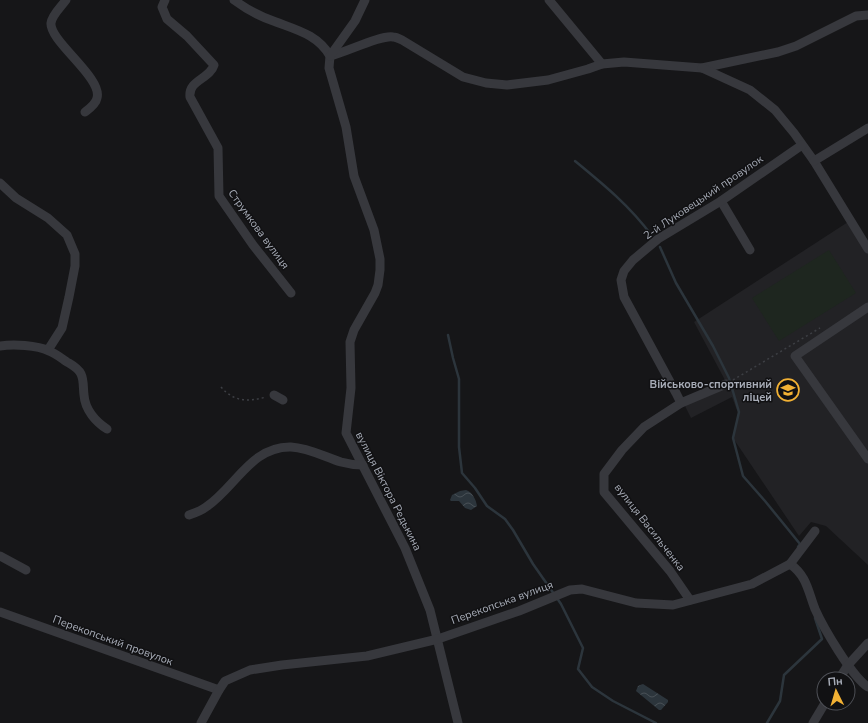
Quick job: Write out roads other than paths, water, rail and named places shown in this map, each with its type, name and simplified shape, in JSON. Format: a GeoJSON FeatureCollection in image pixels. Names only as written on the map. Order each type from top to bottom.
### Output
{"type":"FeatureCollection","features":[{"type":"Feature","properties":{"kind":"street"},"geometry":{"type":"LineString","coordinates":[[66,0],[54,16],[51,22],[52,28],[58,39],[85,71],[97,91],[96,100],[85,112]]}},
{"type":"Feature","properties":{"kind":"street","name":"Струмкова вулиця"},"geometry":{"type":"LineString","coordinates":[[165,0],[162,7],[167,19],[187,36],[214,65],[212,70],[192,87],[189,92],[190,97],[218,148],[219,196],[253,244],[291,293]]}},
{"type":"Feature","properties":{"kind":"street"},"geometry":{"type":"LineString","coordinates":[[234,0],[257,14],[311,36],[321,43],[330,56]]}},
{"type":"Feature","properties":{"kind":"street"},"geometry":{"type":"LineString","coordinates":[[330,56],[355,20],[365,0]]}},
{"type":"Feature","properties":{"kind":"street"},"geometry":{"type":"LineString","coordinates":[[549,0],[602,64]]}},
{"type":"Feature","properties":{"kind":"street"},"geometry":{"type":"LineString","coordinates":[[330,56],[381,38],[393,37],[402,40],[463,77],[486,83],[507,85],[548,80],[602,64],[624,62],[702,68],[778,52],[796,46],[856,16],[868,16]]}},
{"type":"Feature","properties":{"kind":"street","name":"вулиця Віктора Редькина"},"geometry":{"type":"LineString","coordinates":[[330,56],[329,68],[346,127],[354,176],[374,230],[380,259],[380,270],[375,293],[354,330],[350,342],[351,388],[346,433],[405,548],[430,610],[458,723]]}},
{"type":"Feature","properties":{"kind":"street"},"geometry":{"type":"LineString","coordinates":[[702,68],[750,90],[775,110],[814,161],[868,249]]}},
{"type":"Feature","properties":{"kind":"street"},"geometry":{"type":"LineString","coordinates":[[814,161],[868,128]]}},
{"type":"Feature","properties":{"kind":"street","name":"2-й Луковецький провулок"},"geometry":{"type":"LineString","coordinates":[[681,403],[624,297],[621,280],[624,271],[633,260],[658,239],[721,201],[802,145]]}},
{"type":"Feature","properties":{"kind":"street"},"geometry":{"type":"LineString","coordinates":[[0,183],[16,198],[48,218],[67,235],[75,254],[75,266],[70,297],[62,328],[48,350]]}},
{"type":"Feature","properties":{"kind":"street"},"geometry":{"type":"LineString","coordinates":[[721,201],[750,250]]}},
{"type":"Feature","properties":{"kind":"street"},"geometry":{"type":"LineString","coordinates":[[868,307],[795,356],[868,459]]}},
{"type":"Feature","properties":{"kind":"street"},"geometry":{"type":"LineString","coordinates":[[0,346],[8,345],[33,347],[48,350],[75,367],[81,373],[86,405],[100,425],[107,429]]}},
{"type":"Feature","properties":{"kind":"street","name":"вулиця Васильченка"},"geometry":{"type":"LineString","coordinates":[[690,600],[670,571],[604,492],[604,474],[622,450],[644,428],[676,408],[681,403],[726,384]]}},
{"type":"Feature","properties":{"kind":"street"},"geometry":{"type":"LineString","coordinates":[[274,395],[283,400]]}},
{"type":"Feature","properties":{"kind":"street"},"geometry":{"type":"LineString","coordinates":[[189,515],[207,507],[244,470],[271,450],[283,447],[296,447],[343,462],[363,465]]}},
{"type":"Feature","properties":{"kind":"street","name":"Перекопська вулиця"},"geometry":{"type":"LineString","coordinates":[[201,723],[225,681],[250,670],[367,656],[438,639],[570,590],[582,590],[636,603],[673,605],[752,584],[790,564],[815,530]]}},
{"type":"Feature","properties":{"kind":"street"},"geometry":{"type":"LineString","coordinates":[[0,556],[26,570]]}},
{"type":"Feature","properties":{"kind":"street"},"geometry":{"type":"LineString","coordinates":[[790,564],[803,575],[816,610],[848,665],[856,677],[868,687]]}},
{"type":"Feature","properties":{"kind":"street","name":"Перекопський провулок"},"geometry":{"type":"LineString","coordinates":[[0,612],[219,690]]}},
{"type":"Feature","properties":{"kind":"street"},"geometry":{"type":"LineString","coordinates":[[844,671],[868,643]]}},
{"type":"Feature","properties":{"kind":"street"},"geometry":{"type":"LineString","coordinates":[[813,723],[820,711]]}},
{"type":"Feature","properties":{"kind":"water"},"geometry":{"type":"Polygon","coordinates":[[[466,490],[475,498],[477,506],[471,510],[465,508],[459,501],[450,500],[452,495],[466,490]]]}},
{"type":"Feature","properties":{"kind":"water"},"geometry":{"type":"Polygon","coordinates":[[[643,684],[668,700],[661,710],[659,710],[636,691],[638,686],[643,684]]]}},
{"type":"Feature","properties":{"kind":"waterway"},"geometry":{"type":"LineString","coordinates":[[575,161],[625,205],[652,236]]}},
{"type":"Feature","properties":{"kind":"waterway"},"geometry":{"type":"LineString","coordinates":[[660,247],[676,283],[713,346],[729,378],[739,412],[733,438],[743,476],[800,544],[798,547]]}},
{"type":"Feature","properties":{"kind":"waterway"},"geometry":{"type":"LineString","coordinates":[[448,335],[459,379],[459,447],[462,473],[475,488],[487,506],[505,519],[533,564],[561,604],[583,648],[578,669],[592,687],[613,701],[656,723]]}},
{"type":"Feature","properties":{"kind":"waterway"},"geometry":{"type":"LineString","coordinates":[[767,723],[780,701],[784,675],[822,639],[815,618]]}},
{"type":"Feature","properties":{"kind":"place","name":"Військово-спортивний ліцей"},"geometry":{"type":"Point","coordinates":[788,390]}}]}
